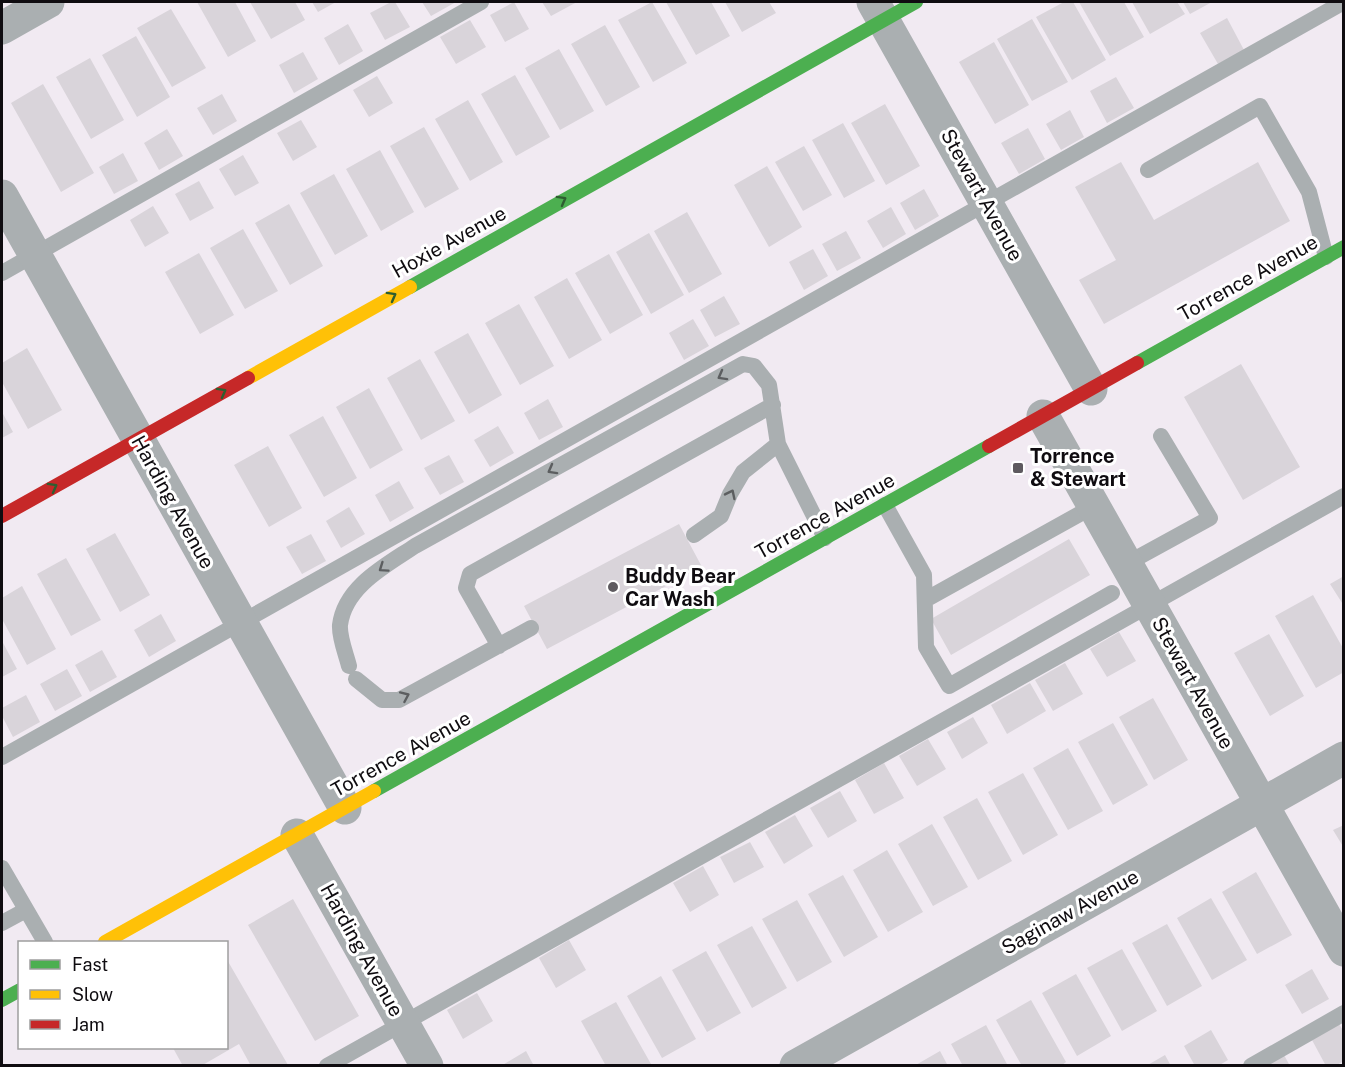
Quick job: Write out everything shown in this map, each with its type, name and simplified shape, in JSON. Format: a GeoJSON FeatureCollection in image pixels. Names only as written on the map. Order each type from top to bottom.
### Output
{"type":"FeatureCollection","features":[{"type":"Feature","properties":{"kind":"main road","name":"Hoxie Avenue"},"geometry":{"type":"LineString","coordinates":[[2,516],[879,11],[916,2]]}},
{"type":"Feature","properties":{"kind":"main road","name":"Torrence Avenue"},"geometry":{"type":"LineString","coordinates":[[107,941],[1344,247]]}},
{"type":"Feature","properties":{"kind":"main road"},"geometry":{"type":"LineString","coordinates":[[2,1000],[18,991]]}},
{"type":"Feature","properties":{"kind":"street"},"geometry":{"type":"LineString","coordinates":[[2,28],[48,2]]}},
{"type":"Feature","properties":{"kind":"street","name":"Stewart Avenue"},"geometry":{"type":"LineString","coordinates":[[879,11],[1091,389]]}},
{"type":"Feature","properties":{"kind":"street","name":"Harding Avenue"},"geometry":{"type":"LineString","coordinates":[[2,196],[345,808]]}},
{"type":"Feature","properties":{"kind":"street","name":"Stewart Avenue"},"geometry":{"type":"LineString","coordinates":[[1043,416],[1344,950]]}},
{"type":"Feature","properties":{"kind":"street","name":"Saginaw Avenue"},"geometry":{"type":"LineString","coordinates":[[796,1065],[1344,758]]}},
{"type":"Feature","properties":{"kind":"street","name":"Harding Avenue"},"geometry":{"type":"LineString","coordinates":[[297,835],[428,1065]]}},
{"type":"Feature","properties":{"kind":"lane"},"geometry":{"type":"LineString","coordinates":[[2,273],[481,2]]}},
{"type":"Feature","properties":{"kind":"lane"},"geometry":{"type":"LineString","coordinates":[[2,757],[1344,2]]}},
{"type":"Feature","properties":{"kind":"lane"},"geometry":{"type":"LineString","coordinates":[[1148,170],[1260,106],[1309,192],[1326,257]]}},
{"type":"Feature","properties":{"kind":"lane"},"geometry":{"type":"LineString","coordinates":[[531,628],[399,700],[382,700],[352,672],[340,626],[348,602],[367,579],[415,546],[743,364],[754,366],[769,385],[778,444],[825,538]]}},
{"type":"Feature","properties":{"kind":"lane"},"geometry":{"type":"LineString","coordinates":[[499,646],[466,588],[470,574],[773,405]]}},
{"type":"Feature","properties":{"kind":"lane"},"geometry":{"type":"LineString","coordinates":[[1126,564],[1210,518],[1161,436]]}},
{"type":"Feature","properties":{"kind":"lane"},"geometry":{"type":"LineString","coordinates":[[694,535],[722,516],[730,494],[743,472],[778,444]]}},
{"type":"Feature","properties":{"kind":"lane"},"geometry":{"type":"LineString","coordinates":[[327,1065],[1344,496]]}},
{"type":"Feature","properties":{"kind":"lane"},"geometry":{"type":"LineString","coordinates":[[885,505],[924,575],[926,647],[949,686],[1112,593]]}},
{"type":"Feature","properties":{"kind":"lane"},"geometry":{"type":"LineString","coordinates":[[925,600],[1094,506]]}},
{"type":"Feature","properties":{"kind":"lane"},"geometry":{"type":"LineString","coordinates":[[2,868],[44,941]]}},
{"type":"Feature","properties":{"kind":"lane"},"geometry":{"type":"LineString","coordinates":[[2,923],[26,910]]}},
{"type":"Feature","properties":{"kind":"lane"},"geometry":{"type":"LineString","coordinates":[[133,927],[140,941]]}},
{"type":"Feature","properties":{"kind":"lane"},"geometry":{"type":"LineString","coordinates":[[1251,1065],[1344,1013]]}},
{"type":"Feature","properties":{"kind":"building"},"geometry":{"type":"Polygon","coordinates":[[[197,2],[235,2],[256,41],[228,57],[197,2]]]}},
{"type":"Feature","properties":{"kind":"building"},"geometry":{"type":"Polygon","coordinates":[[[250,2],[295,2],[305,20],[271,39],[250,2]]]}},
{"type":"Feature","properties":{"kind":"building"},"geometry":{"type":"Polygon","coordinates":[[[312,2],[336,2],[318,12],[312,2]]]}},
{"type":"Feature","properties":{"kind":"building"},"geometry":{"type":"Polygon","coordinates":[[[395,2],[410,27],[385,40],[370,13],[395,2]]]}},
{"type":"Feature","properties":{"kind":"building"},"geometry":{"type":"Polygon","coordinates":[[[422,2],[456,2],[431,16],[422,2]]]}},
{"type":"Feature","properties":{"kind":"building"},"geometry":{"type":"Polygon","coordinates":[[[514,2],[529,29],[505,42],[490,15],[514,2]]]}},
{"type":"Feature","properties":{"kind":"building"},"geometry":{"type":"Polygon","coordinates":[[[542,2],[577,2],[551,16],[542,2]]]}},
{"type":"Feature","properties":{"kind":"building"},"geometry":{"type":"Polygon","coordinates":[[[652,2],[687,63],[653,82],[618,20],[652,2]]]}},
{"type":"Feature","properties":{"kind":"building"},"geometry":{"type":"Polygon","coordinates":[[[666,2],[711,2],[730,36],[696,55],[666,2]]]}},
{"type":"Feature","properties":{"kind":"building"},"geometry":{"type":"Polygon","coordinates":[[[725,2],[769,2],[776,13],[742,32],[725,2]]]}},
{"type":"Feature","properties":{"kind":"building"},"geometry":{"type":"Polygon","coordinates":[[[1064,2],[1073,2],[1106,60],[1072,80],[1036,17],[1064,2]]]}},
{"type":"Feature","properties":{"kind":"building"},"geometry":{"type":"Polygon","coordinates":[[[1079,2],[1124,2],[1144,37],[1110,56],[1079,2]]]}},
{"type":"Feature","properties":{"kind":"building"},"geometry":{"type":"Polygon","coordinates":[[[1132,2],[1177,2],[1185,14],[1150,34],[1132,2]]]}},
{"type":"Feature","properties":{"kind":"building"},"geometry":{"type":"Polygon","coordinates":[[[1183,2],[1212,2],[1190,14],[1183,2]]]}},
{"type":"Feature","properties":{"kind":"building"},"geometry":{"type":"Polygon","coordinates":[[[171,9],[206,68],[172,87],[137,28],[171,9]]]}},
{"type":"Feature","properties":{"kind":"building"},"geometry":{"type":"Polygon","coordinates":[[[1227,18],[1244,50],[1218,64],[1200,33],[1227,18]]]}},
{"type":"Feature","properties":{"kind":"building"},"geometry":{"type":"Polygon","coordinates":[[[1032,19],[1068,82],[1032,101],[997,39],[1032,19]]]}},
{"type":"Feature","properties":{"kind":"building"},"geometry":{"type":"Polygon","coordinates":[[[470,20],[486,47],[456,64],[440,37],[470,20]]]}},
{"type":"Feature","properties":{"kind":"building"},"geometry":{"type":"Polygon","coordinates":[[[348,24],[363,51],[339,65],[324,38],[348,24]]]}},
{"type":"Feature","properties":{"kind":"building"},"geometry":{"type":"Polygon","coordinates":[[[605,25],[640,87],[606,106],[571,44],[605,25]]]}},
{"type":"Feature","properties":{"kind":"building"},"geometry":{"type":"Polygon","coordinates":[[[136,36],[170,97],[137,117],[102,55],[136,36]]]}},
{"type":"Feature","properties":{"kind":"building"},"geometry":{"type":"Polygon","coordinates":[[[994,42],[1029,105],[995,124],[959,62],[994,42]]]}},
{"type":"Feature","properties":{"kind":"building"},"geometry":{"type":"Polygon","coordinates":[[[559,49],[594,111],[560,130],[525,68],[559,49]]]}},
{"type":"Feature","properties":{"kind":"building"},"geometry":{"type":"Polygon","coordinates":[[[303,52],[318,79],[294,93],[279,65],[303,52]]]}},
{"type":"Feature","properties":{"kind":"building"},"geometry":{"type":"Polygon","coordinates":[[[90,58],[124,120],[91,139],[56,77],[90,58]]]}},
{"type":"Feature","properties":{"kind":"building"},"geometry":{"type":"Polygon","coordinates":[[[515,75],[550,137],[516,156],[481,94],[515,75]]]}},
{"type":"Feature","properties":{"kind":"building"},"geometry":{"type":"Polygon","coordinates":[[[377,76],[393,103],[369,117],[353,90],[377,76]]]}},
{"type":"Feature","properties":{"kind":"building"},"geometry":{"type":"Polygon","coordinates":[[[1116,77],[1134,108],[1107,123],[1090,91],[1116,77]]]}},
{"type":"Feature","properties":{"kind":"building"},"geometry":{"type":"Polygon","coordinates":[[[43,84],[94,173],[61,192],[11,103],[43,84]]]}},
{"type":"Feature","properties":{"kind":"building"},"geometry":{"type":"Polygon","coordinates":[[[222,94],[237,121],[213,135],[197,108],[222,94]]]}},
{"type":"Feature","properties":{"kind":"building"},"geometry":{"type":"Polygon","coordinates":[[[468,100],[503,162],[470,181],[435,119],[468,100]]]}},
{"type":"Feature","properties":{"kind":"building"},"geometry":{"type":"Polygon","coordinates":[[[885,104],[920,166],[886,185],[851,123],[885,104]]]}},
{"type":"Feature","properties":{"kind":"building"},"geometry":{"type":"Polygon","coordinates":[[[1070,110],[1084,137],[1061,150],[1046,124],[1070,110]]]}},
{"type":"Feature","properties":{"kind":"building"},"geometry":{"type":"Polygon","coordinates":[[[301,120],[317,147],[293,161],[277,133],[301,120]]]}},
{"type":"Feature","properties":{"kind":"building"},"geometry":{"type":"Polygon","coordinates":[[[843,123],[875,181],[844,198],[812,140],[843,123]]]}},
{"type":"Feature","properties":{"kind":"building"},"geometry":{"type":"Polygon","coordinates":[[[424,127],[459,189],[425,208],[390,146],[424,127]]]}},
{"type":"Feature","properties":{"kind":"building"},"geometry":{"type":"Polygon","coordinates":[[[1028,128],[1045,159],[1019,174],[1001,143],[1028,128]]]}},
{"type":"Feature","properties":{"kind":"building"},"geometry":{"type":"Polygon","coordinates":[[[167,129],[183,156],[159,170],[144,143],[167,129]]]}},
{"type":"Feature","properties":{"kind":"building"},"geometry":{"type":"Polygon","coordinates":[[[804,146],[832,195],[803,211],[775,162],[804,146]]]}},
{"type":"Feature","properties":{"kind":"building"},"geometry":{"type":"Polygon","coordinates":[[[380,150],[414,212],[381,231],[346,169],[380,150]]]}},
{"type":"Feature","properties":{"kind":"building"},"geometry":{"type":"Polygon","coordinates":[[[123,153],[138,181],[114,194],[99,167],[123,153]]]}},
{"type":"Feature","properties":{"kind":"building"},"geometry":{"type":"Polygon","coordinates":[[[243,155],[259,183],[235,196],[219,169],[243,155]]]}},
{"type":"Feature","properties":{"kind":"building"},"geometry":{"type":"Polygon","coordinates":[[[1121,162],[1154,220],[1258,162],[1290,221],[1104,324],[1079,280],[1116,260],[1075,187],[1121,162]]]}},
{"type":"Feature","properties":{"kind":"building"},"geometry":{"type":"Polygon","coordinates":[[[767,166],[802,227],[769,247],[734,185],[767,166]]]}},
{"type":"Feature","properties":{"kind":"building"},"geometry":{"type":"Polygon","coordinates":[[[334,174],[368,236],[335,255],[300,193],[334,174]]]}},
{"type":"Feature","properties":{"kind":"building"},"geometry":{"type":"Polygon","coordinates":[[[199,181],[214,208],[190,221],[175,194],[199,181]]]}},
{"type":"Feature","properties":{"kind":"building"},"geometry":{"type":"Polygon","coordinates":[[[924,189],[939,216],[915,230],[900,203],[924,189]]]}},
{"type":"Feature","properties":{"kind":"building"},"geometry":{"type":"Polygon","coordinates":[[[289,204],[323,266],[290,285],[255,223],[289,204]]]}},
{"type":"Feature","properties":{"kind":"building"},"geometry":{"type":"Polygon","coordinates":[[[153,206],[169,233],[145,247],[130,220],[153,206]]]}},
{"type":"Feature","properties":{"kind":"building"},"geometry":{"type":"Polygon","coordinates":[[[891,207],[906,234],[883,248],[867,221],[891,207]]]}},
{"type":"Feature","properties":{"kind":"building"},"geometry":{"type":"Polygon","coordinates":[[[687,212],[722,274],[689,293],[654,231],[687,212]]]}},
{"type":"Feature","properties":{"kind":"building"},"geometry":{"type":"Polygon","coordinates":[[[243,229],[278,291],[245,309],[210,248],[243,229]]]}},
{"type":"Feature","properties":{"kind":"building"},"geometry":{"type":"Polygon","coordinates":[[[846,231],[861,258],[837,271],[822,244],[846,231]]]}},
{"type":"Feature","properties":{"kind":"building"},"geometry":{"type":"Polygon","coordinates":[[[649,233],[684,295],[651,314],[616,252],[649,233]]]}},
{"type":"Feature","properties":{"kind":"building"},"geometry":{"type":"Polygon","coordinates":[[[813,249],[828,276],[804,290],[789,262],[813,249]]]}},
{"type":"Feature","properties":{"kind":"building"},"geometry":{"type":"Polygon","coordinates":[[[199,253],[234,315],[200,334],[165,272],[199,253]]]}},
{"type":"Feature","properties":{"kind":"building"},"geometry":{"type":"Polygon","coordinates":[[[609,254],[643,315],[610,334],[575,273],[609,254]]]}},
{"type":"Feature","properties":{"kind":"building"},"geometry":{"type":"Polygon","coordinates":[[[567,278],[602,340],[569,359],[534,297],[567,278]]]}},
{"type":"Feature","properties":{"kind":"building"},"geometry":{"type":"Polygon","coordinates":[[[724,296],[740,324],[715,337],[700,310],[724,296]]]}},
{"type":"Feature","properties":{"kind":"building"},"geometry":{"type":"Polygon","coordinates":[[[519,304],[554,366],[520,385],[485,323],[519,304]]]}},
{"type":"Feature","properties":{"kind":"building"},"geometry":{"type":"Polygon","coordinates":[[[693,319],[709,346],[684,360],[669,333],[693,319]]]}},
{"type":"Feature","properties":{"kind":"building"},"geometry":{"type":"Polygon","coordinates":[[[468,333],[502,395],[469,414],[434,352],[468,333]]]}},
{"type":"Feature","properties":{"kind":"building"},"geometry":{"type":"Polygon","coordinates":[[[27,348],[62,410],[28,429],[2,382],[2,363],[27,348]]]}},
{"type":"Feature","properties":{"kind":"building"},"geometry":{"type":"Polygon","coordinates":[[[420,359],[455,421],[421,440],[387,378],[420,359]]]}},
{"type":"Feature","properties":{"kind":"building"},"geometry":{"type":"Polygon","coordinates":[[[1241,364],[1300,467],[1243,500],[1184,397],[1241,364]]]}},
{"type":"Feature","properties":{"kind":"building"},"geometry":{"type":"Polygon","coordinates":[[[369,388],[403,450],[370,469],[336,407],[369,388]]]}},
{"type":"Feature","properties":{"kind":"building"},"geometry":{"type":"Polygon","coordinates":[[[548,399],[563,427],[539,440],[524,413],[548,399]]]}},
{"type":"Feature","properties":{"kind":"building"},"geometry":{"type":"Polygon","coordinates":[[[2,412],[13,432],[2,438],[2,412]]]}},
{"type":"Feature","properties":{"kind":"building"},"geometry":{"type":"Polygon","coordinates":[[[323,416],[357,478],[324,497],[289,435],[323,416]]]}},
{"type":"Feature","properties":{"kind":"building"},"geometry":{"type":"Polygon","coordinates":[[[498,426],[514,453],[490,467],[474,440],[498,426]]]}},
{"type":"Feature","properties":{"kind":"building"},"geometry":{"type":"Polygon","coordinates":[[[268,446],[302,508],[269,527],[234,465],[268,446]]]}},
{"type":"Feature","properties":{"kind":"building"},"geometry":{"type":"Polygon","coordinates":[[[449,455],[464,482],[440,495],[424,468],[449,455]]]}},
{"type":"Feature","properties":{"kind":"building"},"geometry":{"type":"Polygon","coordinates":[[[399,481],[414,508],[390,522],[375,495],[399,481]]]}},
{"type":"Feature","properties":{"kind":"building"},"geometry":{"type":"Polygon","coordinates":[[[349,507],[365,534],[341,548],[326,521],[349,507]]]}},
{"type":"Feature","properties":{"kind":"building","name":"Buddy Bear Car Wash"},"geometry":{"type":"Polygon","coordinates":[[[679,524],[702,567],[547,649],[524,606],[679,524]]]}},
{"type":"Feature","properties":{"kind":"building"},"geometry":{"type":"Polygon","coordinates":[[[115,533],[150,595],[120,612],[86,549],[115,533]]]}},
{"type":"Feature","properties":{"kind":"building"},"geometry":{"type":"Polygon","coordinates":[[[311,534],[326,561],[302,574],[286,547],[311,534]]]}},
{"type":"Feature","properties":{"kind":"building"},"geometry":{"type":"Polygon","coordinates":[[[1069,539],[1090,575],[951,655],[931,619],[1069,539]]]}},
{"type":"Feature","properties":{"kind":"building"},"geometry":{"type":"Polygon","coordinates":[[[66,558],[101,620],[71,636],[37,574],[66,558]]]}},
{"type":"Feature","properties":{"kind":"building"},"geometry":{"type":"Polygon","coordinates":[[[1344,576],[1344,606],[1330,584],[1344,576]]]}},
{"type":"Feature","properties":{"kind":"building"},"geometry":{"type":"Polygon","coordinates":[[[22,586],[56,649],[27,665],[2,619],[2,598],[22,586]]]}},
{"type":"Feature","properties":{"kind":"building"},"geometry":{"type":"Polygon","coordinates":[[[1313,595],[1344,650],[1344,672],[1316,688],[1275,616],[1313,595]]]}},
{"type":"Feature","properties":{"kind":"building"},"geometry":{"type":"Polygon","coordinates":[[[161,614],[176,641],[149,657],[134,630],[161,614]]]}},
{"type":"Feature","properties":{"kind":"building"},"geometry":{"type":"Polygon","coordinates":[[[1119,632],[1136,661],[1107,677],[1090,649],[1119,632]]]}},
{"type":"Feature","properties":{"kind":"building"},"geometry":{"type":"Polygon","coordinates":[[[1269,634],[1304,696],[1270,716],[1234,653],[1269,634]]]}},
{"type":"Feature","properties":{"kind":"building"},"geometry":{"type":"Polygon","coordinates":[[[2,641],[17,669],[2,677],[2,641]]]}},
{"type":"Feature","properties":{"kind":"building"},"geometry":{"type":"Polygon","coordinates":[[[102,650],[117,677],[90,692],[75,665],[102,650]]]}},
{"type":"Feature","properties":{"kind":"building"},"geometry":{"type":"Polygon","coordinates":[[[1065,663],[1083,694],[1053,711],[1035,680],[1065,663]]]}},
{"type":"Feature","properties":{"kind":"building"},"geometry":{"type":"Polygon","coordinates":[[[67,669],[82,696],[55,711],[40,684],[67,669]]]}},
{"type":"Feature","properties":{"kind":"building"},"geometry":{"type":"Polygon","coordinates":[[[1030,683],[1046,711],[1007,734],[991,705],[1030,683]]]}},
{"type":"Feature","properties":{"kind":"building"},"geometry":{"type":"Polygon","coordinates":[[[26,695],[40,722],[13,737],[2,716],[2,708],[26,695]]]}},
{"type":"Feature","properties":{"kind":"building"},"geometry":{"type":"Polygon","coordinates":[[[1153,698],[1188,760],[1154,780],[1119,717],[1153,698]]]}},
{"type":"Feature","properties":{"kind":"building"},"geometry":{"type":"Polygon","coordinates":[[[973,717],[988,743],[962,759],[947,732],[973,717]]]}},
{"type":"Feature","properties":{"kind":"building"},"geometry":{"type":"Polygon","coordinates":[[[1113,723],[1148,785],[1113,805],[1078,742],[1113,723]]]}},
{"type":"Feature","properties":{"kind":"building"},"geometry":{"type":"Polygon","coordinates":[[[928,739],[946,769],[917,786],[899,756],[928,739]]]}},
{"type":"Feature","properties":{"kind":"building"},"geometry":{"type":"Polygon","coordinates":[[[1068,748],[1103,811],[1068,830],[1033,768],[1068,748]]]}},
{"type":"Feature","properties":{"kind":"building"},"geometry":{"type":"Polygon","coordinates":[[[884,763],[904,798],[874,814],[855,780],[884,763]]]}},
{"type":"Feature","properties":{"kind":"building"},"geometry":{"type":"Polygon","coordinates":[[[1023,773],[1058,835],[1023,855],[988,792],[1023,773]]]}},
{"type":"Feature","properties":{"kind":"building"},"geometry":{"type":"Polygon","coordinates":[[[840,791],[857,821],[828,838],[810,808],[840,791]]]}},
{"type":"Feature","properties":{"kind":"building"},"geometry":{"type":"Polygon","coordinates":[[[977,798],[1012,861],[978,880],[943,817],[977,798]]]}},
{"type":"Feature","properties":{"kind":"building"},"geometry":{"type":"Polygon","coordinates":[[[795,815],[813,846],[784,864],[765,832],[795,815]]]}},
{"type":"Feature","properties":{"kind":"building"},"geometry":{"type":"Polygon","coordinates":[[[932,824],[968,887],[933,906],[898,844],[932,824]]]}},
{"type":"Feature","properties":{"kind":"building"},"geometry":{"type":"Polygon","coordinates":[[[1344,825],[1344,848],[1333,830],[1344,825]]]}},
{"type":"Feature","properties":{"kind":"building"},"geometry":{"type":"Polygon","coordinates":[[[750,842],[764,867],[734,883],[720,857],[750,842]]]}},
{"type":"Feature","properties":{"kind":"building"},"geometry":{"type":"Polygon","coordinates":[[[887,850],[923,912],[888,932],[853,870],[887,850]]]}},
{"type":"Feature","properties":{"kind":"building"},"geometry":{"type":"Polygon","coordinates":[[[703,866],[719,895],[690,912],[673,883],[703,866]]]}},
{"type":"Feature","properties":{"kind":"building"},"geometry":{"type":"Polygon","coordinates":[[[1256,872],[1292,935],[1257,954],[1222,892],[1256,872]]]}},
{"type":"Feature","properties":{"kind":"building"},"geometry":{"type":"Polygon","coordinates":[[[843,875],[878,937],[844,957],[808,894],[843,875]]]}},
{"type":"Feature","properties":{"kind":"building"},"geometry":{"type":"Polygon","coordinates":[[[1211,898],[1247,960],[1212,980],[1177,918],[1211,898]]]}},
{"type":"Feature","properties":{"kind":"building"},"geometry":{"type":"Polygon","coordinates":[[[293,899],[359,1016],[315,1041],[248,925],[293,899]]]}},
{"type":"Feature","properties":{"kind":"building"},"geometry":{"type":"Polygon","coordinates":[[[797,900],[832,962],[797,982],[762,919],[797,900]]]}},
{"type":"Feature","properties":{"kind":"building"},"geometry":{"type":"Polygon","coordinates":[[[1167,924],[1202,986],[1167,1006],[1132,943],[1167,924]]]}},
{"type":"Feature","properties":{"kind":"building"},"geometry":{"type":"Polygon","coordinates":[[[752,926],[787,988],[752,1008],[717,945],[752,926]]]}},
{"type":"Feature","properties":{"kind":"building"},"geometry":{"type":"Polygon","coordinates":[[[569,940],[586,970],[556,988],[539,958],[569,940]]]}},
{"type":"Feature","properties":{"kind":"building"},"geometry":{"type":"Polygon","coordinates":[[[1122,949],[1157,1011],[1122,1031],[1087,968],[1122,949]]]}},
{"type":"Feature","properties":{"kind":"building"},"geometry":{"type":"Polygon","coordinates":[[[706,951],[741,1013],[707,1032],[672,970],[706,951]]]}},
{"type":"Feature","properties":{"kind":"building"},"geometry":{"type":"Polygon","coordinates":[[[228,961],[288,1065],[251,1066],[239,1044],[201,1066],[183,1066],[174,1049],[228,1049],[228,961]]]}},
{"type":"Feature","properties":{"kind":"building"},"geometry":{"type":"Polygon","coordinates":[[[1312,969],[1329,999],[1302,1014],[1285,985],[1312,969]]]}},
{"type":"Feature","properties":{"kind":"building"},"geometry":{"type":"Polygon","coordinates":[[[1076,974],[1111,1036],[1077,1056],[1042,993],[1076,974]]]}},
{"type":"Feature","properties":{"kind":"building"},"geometry":{"type":"Polygon","coordinates":[[[661,976],[696,1039],[662,1058],[627,996],[661,976]]]}},
{"type":"Feature","properties":{"kind":"building"},"geometry":{"type":"Polygon","coordinates":[[[477,993],[493,1021],[463,1039],[447,1010],[477,993]]]}},
{"type":"Feature","properties":{"kind":"building"},"geometry":{"type":"Polygon","coordinates":[[[1031,1000],[1066,1062],[1061,1066],[1022,1066],[996,1020],[1031,1000]]]}},
{"type":"Feature","properties":{"kind":"building"},"geometry":{"type":"Polygon","coordinates":[[[616,1002],[651,1064],[649,1066],[606,1066],[581,1021],[616,1002]]]}},
{"type":"Feature","properties":{"kind":"building"},"geometry":{"type":"Polygon","coordinates":[[[1339,1024],[1344,1032],[1344,1061],[1335,1066],[1326,1066],[1312,1040],[1339,1024]]]}},
{"type":"Feature","properties":{"kind":"building"},"geometry":{"type":"Polygon","coordinates":[[[986,1025],[1008,1066],[963,1066],[951,1044],[986,1025]]]}},
{"type":"Feature","properties":{"kind":"building"},"geometry":{"type":"Polygon","coordinates":[[[1211,1030],[1228,1060],[1218,1066],[1195,1066],[1184,1046],[1211,1030]]]}},
{"type":"Feature","properties":{"kind":"building"},"geometry":{"type":"Polygon","coordinates":[[[526,1051],[534,1066],[501,1066],[526,1051]]]}},
{"type":"Feature","properties":{"kind":"building"},"geometry":{"type":"Polygon","coordinates":[[[940,1051],[948,1066],[914,1066],[940,1051]]]}},
{"type":"Feature","properties":{"kind":"building"},"geometry":{"type":"Polygon","coordinates":[[[1165,1055],[1171,1066],[1146,1066],[1165,1055]]]}},
{"type":"Feature","properties":{"kind":"building"},"geometry":{"type":"Polygon","coordinates":[[[1284,1055],[1290,1066],[1265,1066],[1284,1055]]]}},
{"type":"Feature","properties":{"kind":"traffic: fast"},"geometry":{"type":"LineString","coordinates":[[410,287],[916,2]]}},
{"type":"Feature","properties":{"kind":"traffic: fast"},"geometry":{"type":"LineString","coordinates":[[1137,363],[1344,247]]}},
{"type":"Feature","properties":{"kind":"traffic: fast"},"geometry":{"type":"LineString","coordinates":[[374,791],[989,446]]}},
{"type":"Feature","properties":{"kind":"traffic: fast"},"geometry":{"type":"LineString","coordinates":[[2,1000],[18,991]]}},
{"type":"Feature","properties":{"kind":"traffic: slow"},"geometry":{"type":"LineString","coordinates":[[248,378],[410,287]]}},
{"type":"Feature","properties":{"kind":"traffic: slow"},"geometry":{"type":"LineString","coordinates":[[107,941],[374,791]]}},
{"type":"Feature","properties":{"kind":"traffic: jam"},"geometry":{"type":"LineString","coordinates":[[989,446],[1137,363]]}},
{"type":"Feature","properties":{"kind":"traffic: jam"},"geometry":{"type":"LineString","coordinates":[[2,516],[248,378]]}},
{"type":"Feature","properties":{"kind":"place","name":"Torrence & Stewart"},"geometry":{"type":"Point","coordinates":[1018,468]}},
{"type":"Feature","properties":{"kind":"place","name":"Buddy Bear Car Wash"},"geometry":{"type":"Point","coordinates":[613,587]}}]}
